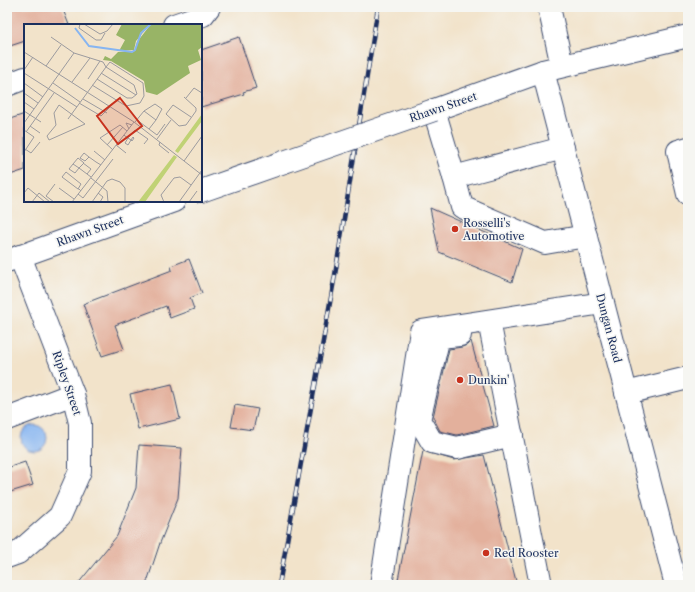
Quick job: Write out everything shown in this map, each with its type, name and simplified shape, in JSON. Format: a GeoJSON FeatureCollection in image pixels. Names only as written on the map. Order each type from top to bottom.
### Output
{"type":"FeatureCollection","features":[{"type":"Feature","properties":{"kind":"street"},"geometry":{"type":"LineString","coordinates":[[177,24],[203,15],[209,7]]}},
{"type":"Feature","properties":{"kind":"street","name":"Dungan Road"},"geometry":{"type":"LineString","coordinates":[[549,7],[553,69],[563,148],[676,585]]}},
{"type":"Feature","properties":{"kind":"street","name":"Rhawn Street"},"geometry":{"type":"LineString","coordinates":[[202,191],[553,69],[688,36]]}},
{"type":"Feature","properties":{"kind":"street"},"geometry":{"type":"LineString","coordinates":[[7,85],[24,78]]}},
{"type":"Feature","properties":{"kind":"street"},"geometry":{"type":"LineString","coordinates":[[434,110],[462,207],[545,244],[586,236]]}},
{"type":"Feature","properties":{"kind":"street"},"geometry":{"type":"LineString","coordinates":[[454,177],[563,148]]}},
{"type":"Feature","properties":{"kind":"street"},"geometry":{"type":"LineString","coordinates":[[688,148],[678,151],[688,194]]}},
{"type":"Feature","properties":{"kind":"street","name":"Rhawn Street"},"geometry":{"type":"LineString","coordinates":[[14,258],[171,202]]}},
{"type":"Feature","properties":{"kind":"street","name":"Ripley Street"},"geometry":{"type":"LineString","coordinates":[[7,557],[18,553],[60,516],[80,471],[80,422],[73,394],[14,258]]}},
{"type":"Feature","properties":{"kind":"street"},"geometry":{"type":"LineString","coordinates":[[512,435],[457,448],[432,442],[419,420],[439,337],[603,303]]}},
{"type":"Feature","properties":{"kind":"street"},"geometry":{"type":"LineString","coordinates":[[490,327],[541,585]]}},
{"type":"Feature","properties":{"kind":"street"},"geometry":{"type":"LineString","coordinates":[[381,585],[421,332],[490,327]]}},
{"type":"Feature","properties":{"kind":"street"},"geometry":{"type":"LineString","coordinates":[[626,393],[688,378]]}},
{"type":"Feature","properties":{"kind":"street"},"geometry":{"type":"LineString","coordinates":[[7,419],[73,394]]}},
{"type":"Feature","properties":{"kind":"water"},"geometry":{"type":"Polygon","coordinates":[[[34,425],[43,429],[47,438],[43,447],[34,451],[25,447],[21,438],[25,429],[34,425]]]}},
{"type":"Feature","properties":{"kind":"building"},"geometry":{"type":"Polygon","coordinates":[[[7,7],[62,7],[69,24],[24,24],[24,41],[7,47],[7,7]]]}},
{"type":"Feature","properties":{"kind":"building"},"geometry":{"type":"Polygon","coordinates":[[[239,37],[256,88],[243,92],[244,94],[202,107],[202,50],[239,37]]]}},
{"type":"Feature","properties":{"kind":"building"},"geometry":{"type":"Polygon","coordinates":[[[24,114],[24,170],[7,176],[7,120],[24,114]]]}},
{"type":"Feature","properties":{"kind":"building","name":"Rosselli's Automotive"},"geometry":{"type":"Polygon","coordinates":[[[430,208],[522,249],[512,282],[439,252],[430,208]]]}},
{"type":"Feature","properties":{"kind":"building"},"geometry":{"type":"Polygon","coordinates":[[[189,259],[202,293],[190,298],[194,309],[170,318],[166,306],[115,325],[124,349],[102,356],[83,304],[172,270],[171,266],[189,259]]]}},
{"type":"Feature","properties":{"kind":"building","name":"Dunkin'"},"geometry":{"type":"Polygon","coordinates":[[[471,341],[494,426],[457,435],[440,431],[433,417],[449,349],[462,347],[471,341]]]}},
{"type":"Feature","properties":{"kind":"building"},"geometry":{"type":"Polygon","coordinates":[[[172,384],[180,419],[138,429],[130,394],[172,384]]]}},
{"type":"Feature","properties":{"kind":"building"},"geometry":{"type":"Polygon","coordinates":[[[235,405],[258,409],[253,430],[231,427],[235,405]]]}},
{"type":"Feature","properties":{"kind":"building"},"geometry":{"type":"Polygon","coordinates":[[[139,445],[182,448],[178,498],[160,543],[146,585],[77,585],[117,536],[136,488],[139,445]]]}},
{"type":"Feature","properties":{"kind":"building"},"geometry":{"type":"Polygon","coordinates":[[[423,451],[454,460],[484,455],[517,585],[397,585],[423,451]]]}},
{"type":"Feature","properties":{"kind":"building"},"geometry":{"type":"Polygon","coordinates":[[[25,462],[33,485],[7,493],[7,468],[25,462]]]}},
{"type":"Feature","properties":{"kind":"railway"},"geometry":{"type":"LineString","coordinates":[[279,585],[335,275],[378,7]]}},
{"type":"Feature","properties":{"kind":"place","name":"Rosselli's Automotive"},"geometry":{"type":"Point","coordinates":[455,229]}},
{"type":"Feature","properties":{"kind":"place","name":"Dunkin'"},"geometry":{"type":"Point","coordinates":[460,380]}},
{"type":"Feature","properties":{"kind":"place","name":"Red Rooster"},"geometry":{"type":"Point","coordinates":[486,553]}}]}
